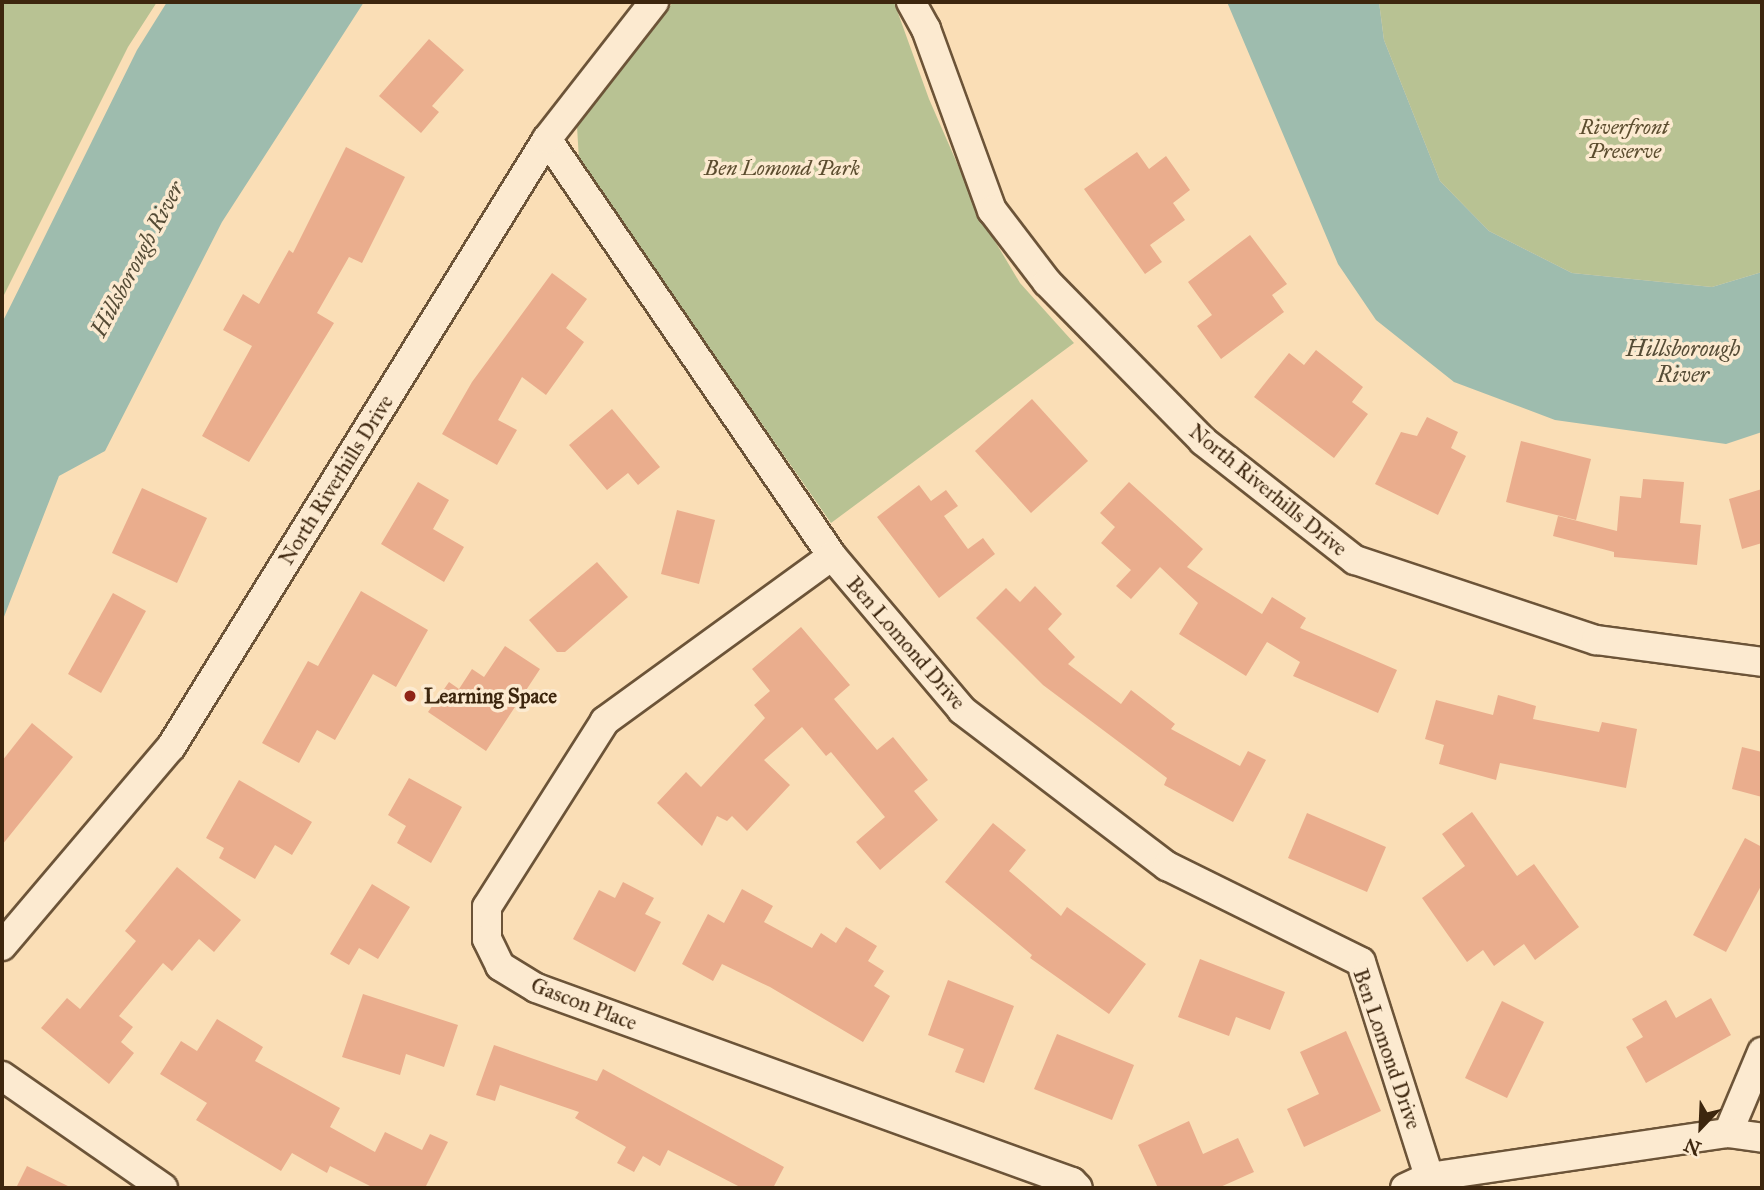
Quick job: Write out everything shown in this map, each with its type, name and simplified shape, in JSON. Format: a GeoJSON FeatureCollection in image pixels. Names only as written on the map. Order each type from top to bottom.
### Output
{"type":"FeatureCollection","features":[{"type":"Feature","properties":{"kind":"street","name":"North Riverhills Drive"},"geometry":{"type":"LineString","coordinates":[[2,946],[171,747],[547,139],[654,2]]}},
{"type":"Feature","properties":{"kind":"street","name":"North Riverhills Drive"},"geometry":{"type":"LineString","coordinates":[[911,2],[926,29],[992,210],[1040,272],[1203,441],[1354,560],[1596,640],[1762,662]]}},
{"type":"Feature","properties":{"kind":"street","name":"Ben Lomond Drive"},"geometry":{"type":"LineString","coordinates":[[547,139],[832,556],[972,718],[1167,866],[1361,962],[1417,1183]]}},
{"type":"Feature","properties":{"kind":"street","name":"Gascon Place"},"geometry":{"type":"LineString","coordinates":[[832,556],[605,721],[487,907],[487,939],[500,966],[536,988],[1072,1182],[1078,1188]]}},
{"type":"Feature","properties":{"kind":"street"},"geometry":{"type":"LineString","coordinates":[[1728,1133],[1762,1052]]}},
{"type":"Feature","properties":{"kind":"street"},"geometry":{"type":"LineString","coordinates":[[2,1076],[163,1188]]}},
{"type":"Feature","properties":{"kind":"street"},"geometry":{"type":"LineString","coordinates":[[1417,1183],[1728,1133],[1762,1138]]}},
{"type":"Feature","properties":{"kind":"green space"},"geometry":{"type":"Polygon","coordinates":[[[2,2],[157,2],[128,47],[2,299],[2,2]]]}},
{"type":"Feature","properties":{"kind":"green space","name":"Ben Lomond Park"},"geometry":{"type":"Polygon","coordinates":[[[673,2],[894,2],[929,99],[981,218],[1020,283],[1074,343],[831,523],[579,161],[577,126],[673,2]]]}},
{"type":"Feature","properties":{"kind":"green space","name":"Riverfront Preserve"},"geometry":{"type":"Polygon","coordinates":[[[1379,2],[1762,2],[1762,272],[1712,287],[1572,273],[1489,231],[1440,181],[1384,40],[1379,2]]]}},
{"type":"Feature","properties":{"kind":"water","name":"Hillsborough River"},"geometry":{"type":"Polygon","coordinates":[[[167,2],[364,2],[222,222],[105,451],[59,476],[2,622],[2,323],[137,50],[167,2]]]}},
{"type":"Feature","properties":{"kind":"water","name":"Hillsborough River"},"geometry":{"type":"Polygon","coordinates":[[[1227,2],[1379,2],[1384,40],[1440,181],[1489,231],[1572,273],[1712,287],[1762,272],[1762,432],[1726,444],[1555,420],[1454,382],[1376,320],[1338,264],[1227,2]]]}},
{"type":"Feature","properties":{"kind":"building"},"geometry":{"type":"Polygon","coordinates":[[[429,39],[464,70],[432,106],[439,112],[421,133],[379,96],[429,39]]]}},
{"type":"Feature","properties":{"kind":"building"},"geometry":{"type":"Polygon","coordinates":[[[346,147],[405,177],[362,263],[349,257],[317,313],[334,323],[249,462],[202,436],[252,346],[223,330],[243,294],[259,304],[289,250],[293,253],[346,147]]]}},
{"type":"Feature","properties":{"kind":"building"},"geometry":{"type":"Polygon","coordinates":[[[1137,152],[1149,169],[1166,156],[1190,190],[1173,203],[1185,220],[1150,245],[1162,262],[1145,274],[1084,189],[1137,152]]]}},
{"type":"Feature","properties":{"kind":"building"},"geometry":{"type":"Polygon","coordinates":[[[1250,235],[1287,284],[1272,295],[1284,312],[1221,359],[1197,326],[1212,315],[1188,282],[1250,235]]]}},
{"type":"Feature","properties":{"kind":"building"},"geometry":{"type":"Polygon","coordinates":[[[552,273],[587,299],[566,328],[584,342],[546,395],[522,377],[498,420],[517,430],[497,465],[442,434],[472,382],[552,273]]]}},
{"type":"Feature","properties":{"kind":"building"},"geometry":{"type":"Polygon","coordinates":[[[1316,350],[1363,387],[1352,402],[1368,414],[1334,458],[1254,397],[1289,353],[1304,365],[1316,350]]]}},
{"type":"Feature","properties":{"kind":"building"},"geometry":{"type":"Polygon","coordinates":[[[1032,399],[1088,461],[1031,513],[975,451],[1032,399]]]}},
{"type":"Feature","properties":{"kind":"building"},"geometry":{"type":"Polygon","coordinates":[[[612,409],[660,467],[638,485],[628,473],[607,490],[569,445],[612,409]]]}},
{"type":"Feature","properties":{"kind":"building"},"geometry":{"type":"Polygon","coordinates":[[[1427,417],[1458,432],[1451,448],[1466,456],[1438,515],[1375,484],[1401,432],[1417,436],[1427,417]]]}},
{"type":"Feature","properties":{"kind":"building"},"geometry":{"type":"Polygon","coordinates":[[[1521,441],[1591,459],[1576,520],[1506,502],[1521,441]]]}},
{"type":"Feature","properties":{"kind":"building"},"geometry":{"type":"Polygon","coordinates":[[[1643,479],[1684,482],[1680,523],[1701,525],[1697,565],[1614,557],[1614,552],[1553,536],[1558,516],[1617,531],[1620,496],[1641,498],[1643,479]]]}},
{"type":"Feature","properties":{"kind":"building"},"geometry":{"type":"Polygon","coordinates":[[[418,482],[449,500],[433,529],[464,547],[444,582],[381,544],[418,482]]]}},
{"type":"Feature","properties":{"kind":"building"},"geometry":{"type":"Polygon","coordinates":[[[1129,482],[1203,549],[1187,567],[1262,614],[1272,597],[1306,618],[1300,628],[1397,670],[1378,713],[1293,676],[1300,662],[1267,642],[1246,676],[1179,634],[1198,603],[1160,567],[1131,599],[1116,586],[1131,570],[1101,543],[1115,527],[1100,513],[1129,482]]]}},
{"type":"Feature","properties":{"kind":"building"},"geometry":{"type":"Polygon","coordinates":[[[919,485],[931,501],[946,490],[958,506],[944,516],[968,549],[983,538],[995,554],[939,598],[877,517],[919,485]]]}},
{"type":"Feature","properties":{"kind":"building"},"geometry":{"type":"Polygon","coordinates":[[[142,488],[207,518],[177,583],[112,553],[142,488]]]}},
{"type":"Feature","properties":{"kind":"building"},"geometry":{"type":"Polygon","coordinates":[[[1762,489],[1762,543],[1742,549],[1729,499],[1762,489]]]}},
{"type":"Feature","properties":{"kind":"building"},"geometry":{"type":"Polygon","coordinates":[[[677,510],[715,520],[699,584],[661,574],[677,510]]]}},
{"type":"Feature","properties":{"kind":"building"},"geometry":{"type":"Polygon","coordinates":[[[597,562],[628,597],[565,652],[557,652],[529,620],[597,562]]]}},
{"type":"Feature","properties":{"kind":"building"},"geometry":{"type":"Polygon","coordinates":[[[1035,586],[1062,614],[1048,629],[1075,657],[1068,664],[1121,704],[1131,690],[1175,724],[1171,729],[1240,766],[1248,751],[1266,760],[1233,822],[1164,785],[1167,778],[1043,685],[976,618],[1006,588],[1020,602],[1035,586]]]}},
{"type":"Feature","properties":{"kind":"building"},"geometry":{"type":"Polygon","coordinates":[[[361,591],[428,630],[396,687],[373,674],[335,740],[317,730],[299,763],[262,743],[308,661],[318,666],[361,591]]]}},
{"type":"Feature","properties":{"kind":"building"},"geometry":{"type":"Polygon","coordinates":[[[113,593],[146,611],[101,693],[68,674],[113,593]]]}},
{"type":"Feature","properties":{"kind":"building"},"geometry":{"type":"Polygon","coordinates":[[[801,627],[850,685],[834,699],[877,750],[893,737],[928,780],[914,791],[938,820],[880,870],[856,842],[885,817],[831,752],[826,756],[802,727],[764,760],[790,785],[747,831],[732,816],[727,821],[717,816],[702,846],[657,803],[686,772],[701,787],[765,718],[754,705],[770,691],[752,669],[801,627]]]}},
{"type":"Feature","properties":{"kind":"building"},"geometry":{"type":"Polygon","coordinates":[[[505,646],[540,669],[486,751],[428,712],[449,682],[459,689],[472,669],[484,677],[505,646]]]}},
{"type":"Feature","properties":{"kind":"building"},"geometry":{"type":"Polygon","coordinates":[[[1498,695],[1536,706],[1533,719],[1599,732],[1602,722],[1637,729],[1626,788],[1500,763],[1496,780],[1439,764],[1444,745],[1425,739],[1436,700],[1493,715],[1498,695]]]}},
{"type":"Feature","properties":{"kind":"building"},"geometry":{"type":"Polygon","coordinates":[[[32,723],[73,757],[2,845],[2,761],[32,723]]]}},
{"type":"Feature","properties":{"kind":"building"},"geometry":{"type":"Polygon","coordinates":[[[1742,747],[1762,752],[1762,797],[1732,789],[1742,747]]]}},
{"type":"Feature","properties":{"kind":"building"},"geometry":{"type":"Polygon","coordinates":[[[409,778],[462,807],[431,863],[397,843],[406,826],[388,815],[409,778]]]}},
{"type":"Feature","properties":{"kind":"building"},"geometry":{"type":"Polygon","coordinates":[[[239,780],[312,822],[292,855],[275,845],[255,879],[219,858],[224,848],[206,838],[239,780]]]}},
{"type":"Feature","properties":{"kind":"building"},"geometry":{"type":"Polygon","coordinates":[[[1472,812],[1517,876],[1534,864],[1579,927],[1535,960],[1524,944],[1494,966],[1483,950],[1467,962],[1422,898],[1465,866],[1442,834],[1472,812]]]}},
{"type":"Feature","properties":{"kind":"building"},"geometry":{"type":"Polygon","coordinates":[[[1307,813],[1386,847],[1367,892],[1288,858],[1307,813]]]}},
{"type":"Feature","properties":{"kind":"building"},"geometry":{"type":"Polygon","coordinates":[[[993,823],[1026,850],[1009,871],[1061,916],[1067,907],[1146,964],[1109,1014],[1030,958],[1032,955],[945,882],[993,823]]]}},
{"type":"Feature","properties":{"kind":"building"},"geometry":{"type":"Polygon","coordinates":[[[1745,838],[1762,847],[1762,884],[1726,952],[1693,935],[1745,838]]]}},
{"type":"Feature","properties":{"kind":"building"},"geometry":{"type":"Polygon","coordinates":[[[177,867],[241,920],[214,952],[199,939],[172,971],[163,963],[119,1016],[133,1027],[121,1042],[134,1053],[109,1084],[41,1028],[67,998],[80,1009],[136,941],[125,931],[177,867]]]}},
{"type":"Feature","properties":{"kind":"building"},"geometry":{"type":"Polygon","coordinates":[[[623,882],[654,898],[645,914],[661,922],[635,972],[573,939],[599,890],[615,898],[623,882]]]}},
{"type":"Feature","properties":{"kind":"building"},"geometry":{"type":"Polygon","coordinates":[[[372,884],[410,907],[378,959],[359,948],[349,965],[330,954],[372,884]]]}},
{"type":"Feature","properties":{"kind":"building"},"geometry":{"type":"Polygon","coordinates":[[[742,889],[773,906],[764,922],[812,948],[821,933],[836,943],[846,927],[877,946],[868,961],[884,971],[874,986],[890,996],[863,1042],[770,987],[722,964],[713,981],[682,964],[708,914],[724,923],[742,889]]]}},
{"type":"Feature","properties":{"kind":"building"},"geometry":{"type":"Polygon","coordinates":[[[1200,959],[1285,992],[1270,1030],[1236,1017],[1229,1036],[1178,1017],[1200,959]]]}},
{"type":"Feature","properties":{"kind":"building"},"geometry":{"type":"Polygon","coordinates":[[[948,980],[1014,1006],[984,1083],[955,1072],[964,1049],[928,1035],[948,980]]]}},
{"type":"Feature","properties":{"kind":"building"},"geometry":{"type":"Polygon","coordinates":[[[363,994],[458,1025],[444,1067],[406,1054],[400,1075],[342,1057],[363,994]]]}},
{"type":"Feature","properties":{"kind":"building"},"geometry":{"type":"Polygon","coordinates":[[[1711,998],[1731,1035],[1646,1083],[1626,1047],[1643,1037],[1632,1019],[1666,1000],[1676,1018],[1711,998]]]}},
{"type":"Feature","properties":{"kind":"building"},"geometry":{"type":"Polygon","coordinates":[[[1502,1001],[1544,1022],[1507,1098],[1465,1078],[1502,1001]]]}},
{"type":"Feature","properties":{"kind":"building"},"geometry":{"type":"Polygon","coordinates":[[[217,1019],[263,1047],[255,1061],[340,1108],[330,1127],[375,1152],[385,1132],[422,1150],[430,1134],[448,1142],[425,1188],[374,1188],[330,1166],[327,1173],[292,1153],[281,1171],[196,1120],[207,1103],[160,1074],[181,1041],[197,1051],[217,1019]]]}},
{"type":"Feature","properties":{"kind":"building"},"geometry":{"type":"Polygon","coordinates":[[[1346,1031],[1381,1111],[1304,1147],[1287,1109],[1319,1094],[1300,1052],[1346,1031]]]}},
{"type":"Feature","properties":{"kind":"building"},"geometry":{"type":"Polygon","coordinates":[[[1057,1034],[1134,1065],[1112,1120],[1034,1089],[1057,1034]]]}},
{"type":"Feature","properties":{"kind":"building"},"geometry":{"type":"Polygon","coordinates":[[[494,1045],[597,1081],[603,1069],[784,1167],[773,1188],[742,1188],[668,1150],[660,1166],[643,1156],[634,1172],[617,1163],[626,1147],[575,1118],[579,1112],[500,1085],[495,1101],[476,1095],[494,1045]]]}},
{"type":"Feature","properties":{"kind":"building"},"geometry":{"type":"Polygon","coordinates":[[[1189,1121],[1203,1154],[1238,1138],[1254,1172],[1218,1188],[1158,1188],[1138,1145],[1189,1121]]]}},
{"type":"Feature","properties":{"kind":"building"},"geometry":{"type":"Polygon","coordinates":[[[27,1166],[72,1188],[16,1188],[27,1166]]]}},
{"type":"Feature","properties":{"kind":"place","name":"Learning Space"},"geometry":{"type":"Point","coordinates":[410,696]}}]}
